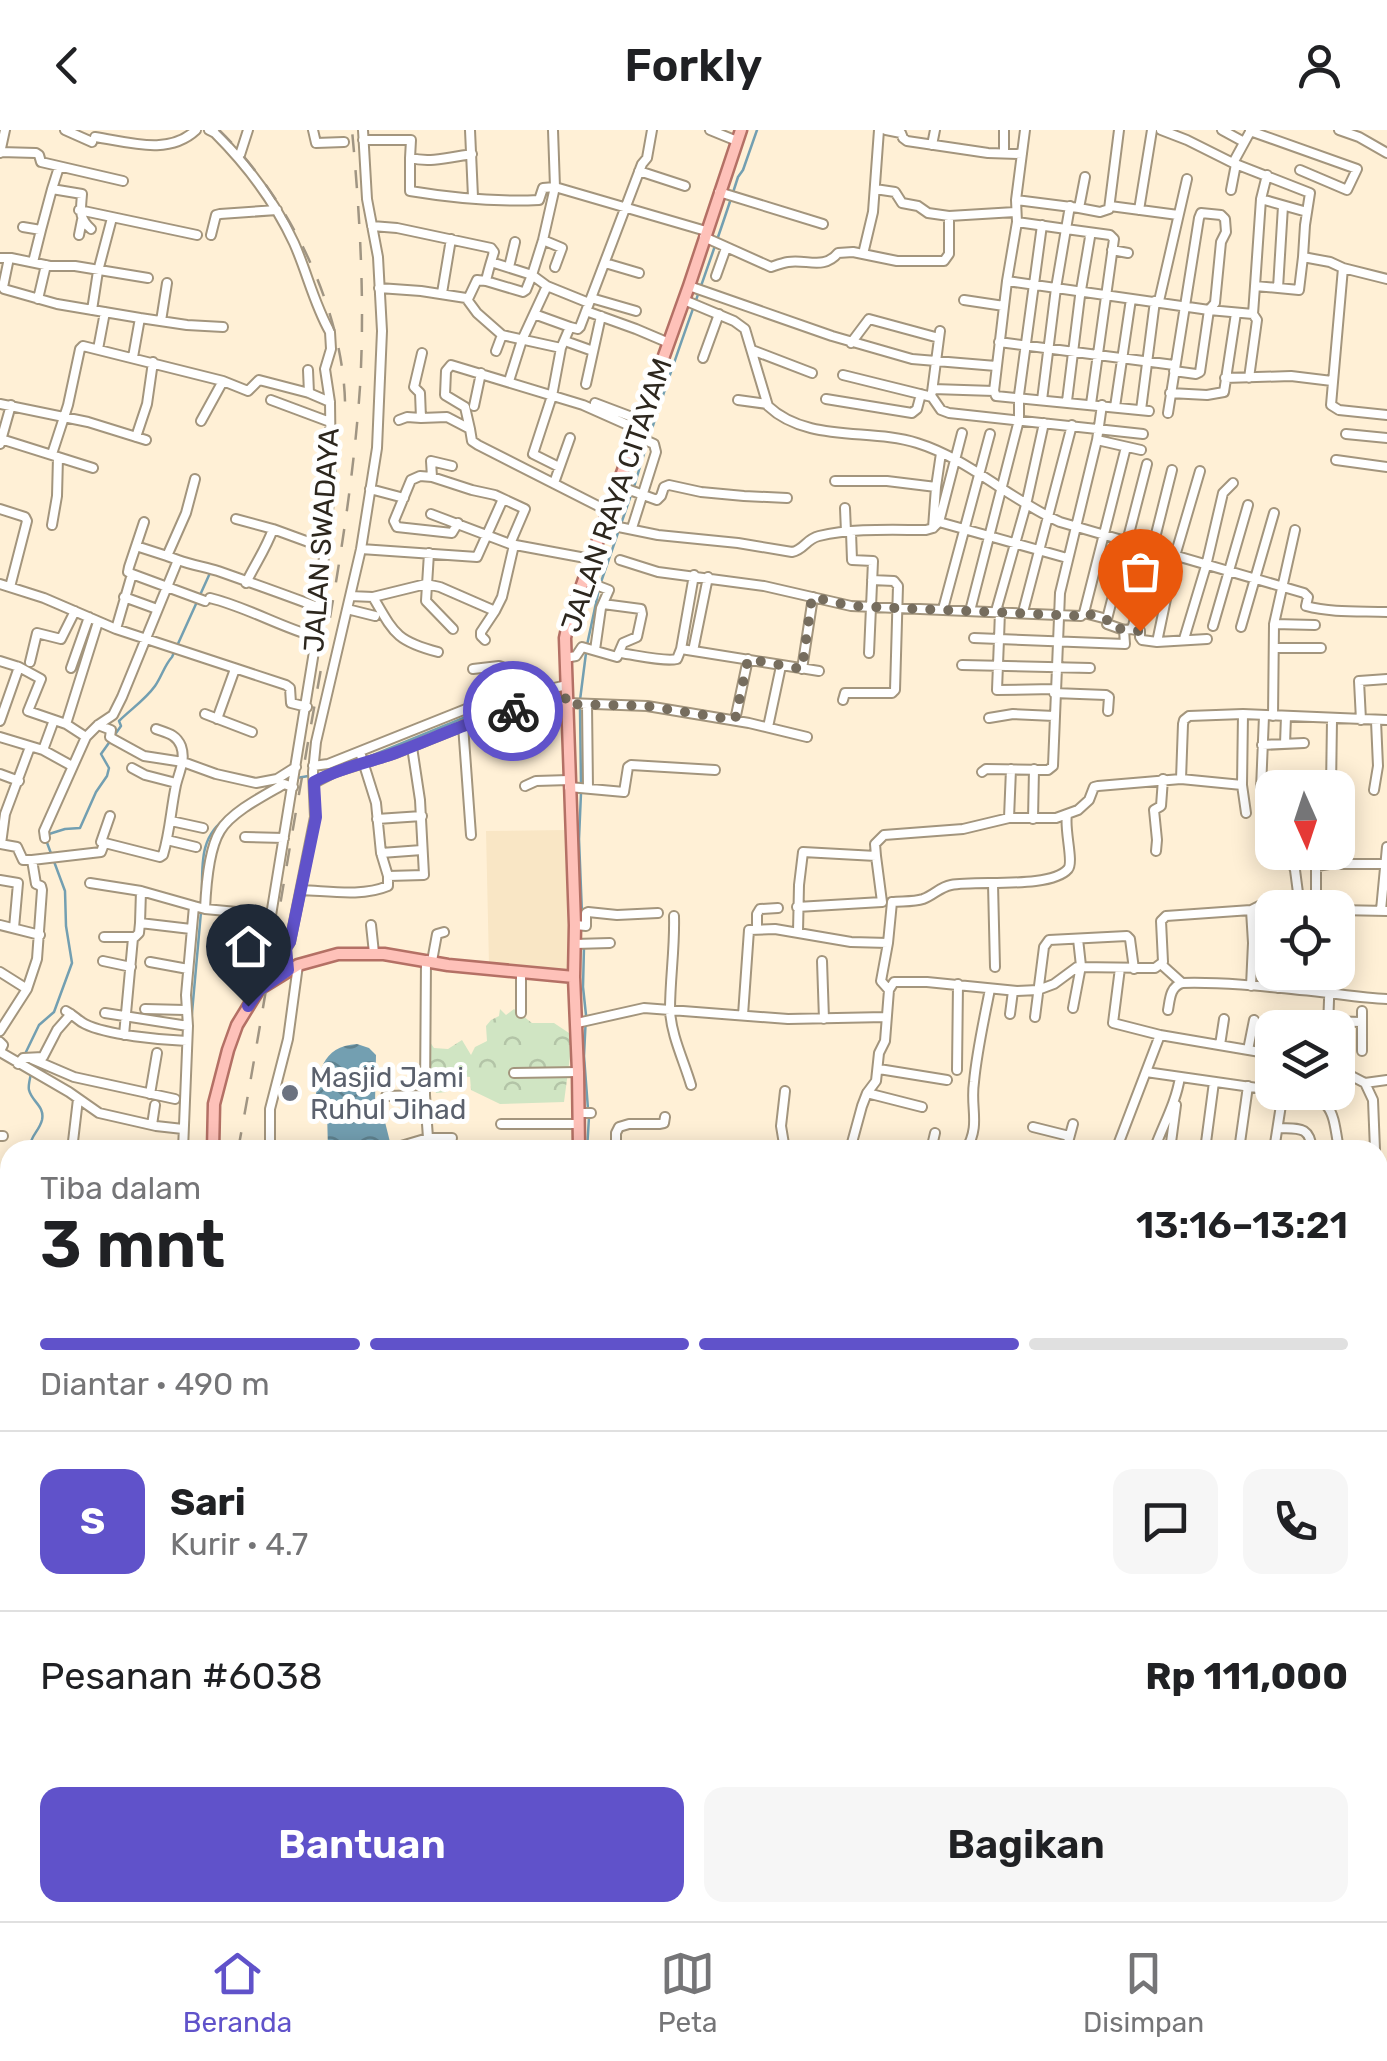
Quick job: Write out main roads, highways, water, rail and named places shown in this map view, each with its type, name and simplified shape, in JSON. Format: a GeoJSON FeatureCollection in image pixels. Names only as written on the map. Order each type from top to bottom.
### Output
{"type":"FeatureCollection","features":[{"type":"Feature","properties":{"kind":"main road","name":"JALAN RAYA CITAYAM"},"geometry":{"type":"LineString","coordinates":[[580,1140],[584,1115],[578,1072],[584,1022],[574,977],[580,933],[570,784],[573,698],[565,658],[568,624],[589,582],[592,559],[635,428],[692,287],[722,194],[735,136]]}},
{"type":"Feature","properties":{"kind":"main road"},"geometry":{"type":"LineString","coordinates":[[213,1140],[214,1104],[237,1025],[259,990],[293,968],[338,954],[374,954],[574,977]]}},
{"type":"Feature","properties":{"kind":"water"},"geometry":{"type":"Polygon","coordinates":[[[357,1044],[376,1055],[375,1103],[390,1140],[328,1140],[327,1111],[315,1104],[320,1072],[329,1056],[357,1044]]]}},
{"type":"Feature","properties":{"kind":"waterway"},"geometry":{"type":"LineString","coordinates":[[634,487],[671,370],[757,130]]}},
{"type":"Feature","properties":{"kind":"waterway"},"geometry":{"type":"LineString","coordinates":[[601,582],[631,495]]}},
{"type":"Feature","properties":{"kind":"waterway"},"geometry":{"type":"LineString","coordinates":[[49,834],[80,828],[107,776],[109,768],[101,754],[121,726],[119,721],[157,682],[210,573]]}},
{"type":"Feature","properties":{"kind":"waterway"},"geometry":{"type":"LineString","coordinates":[[587,645],[599,589]]}},
{"type":"Feature","properties":{"kind":"waterway"},"geometry":{"type":"LineString","coordinates":[[580,700],[586,653]]}},
{"type":"Feature","properties":{"kind":"waterway"},"geometry":{"type":"LineString","coordinates":[[366,758],[473,714],[562,694]]}},
{"type":"Feature","properties":{"kind":"waterway"},"geometry":{"type":"LineString","coordinates":[[580,708],[581,785]]}},
{"type":"Feature","properties":{"kind":"waterway"},"geometry":{"type":"LineString","coordinates":[[285,780],[326,773]]}},
{"type":"Feature","properties":{"kind":"waterway"},"geometry":{"type":"LineString","coordinates":[[581,793],[582,914]]}},
{"type":"Feature","properties":{"kind":"waterway"},"geometry":{"type":"LineString","coordinates":[[202,889],[208,840],[228,817]]}},
{"type":"Feature","properties":{"kind":"waterway"},"geometry":{"type":"LineString","coordinates":[[25,1054],[39,1025],[54,1012],[72,963],[65,891],[46,840]]}},
{"type":"Feature","properties":{"kind":"waterway"},"geometry":{"type":"LineString","coordinates":[[191,1024],[201,912]]}},
{"type":"Feature","properties":{"kind":"waterway"},"geometry":{"type":"LineString","coordinates":[[584,947],[588,1109]]}},
{"type":"Feature","properties":{"kind":"waterway"},"geometry":{"type":"LineString","coordinates":[[31,1074],[29,1090],[42,1115],[32,1140]]}},
{"type":"Feature","properties":{"kind":"waterway"},"geometry":{"type":"LineString","coordinates":[[588,1140],[589,1117]]}},
{"type":"Feature","properties":{"kind":"railway"},"geometry":{"type":"LineString","coordinates":[[219,130],[269,189],[310,261],[337,339],[345,416]]}},
{"type":"Feature","properties":{"kind":"railway"},"geometry":{"type":"LineString","coordinates":[[240,1140],[336,583],[356,436],[362,291],[352,130]]}},
{"type":"Feature","properties":{"kind":"place","name":"Masjid Jami Ruhul Jihad"},"geometry":{"type":"Point","coordinates":[290,1093]}}]}
